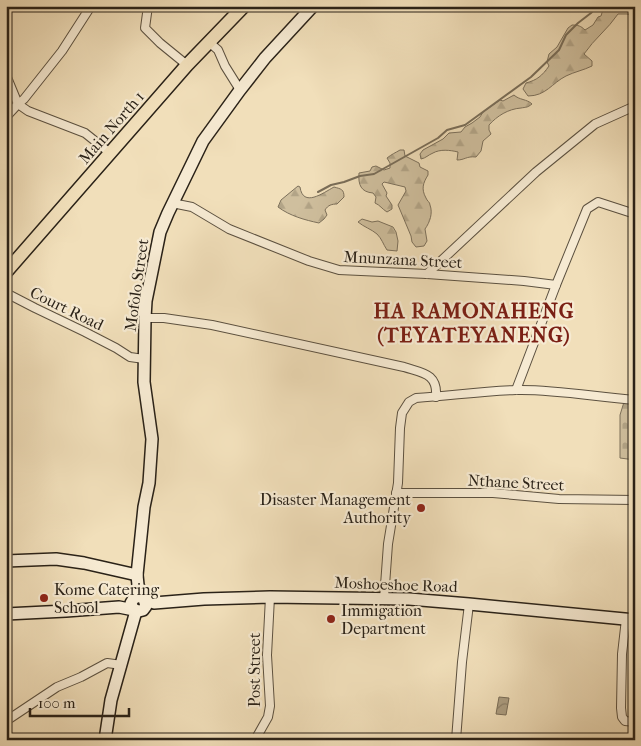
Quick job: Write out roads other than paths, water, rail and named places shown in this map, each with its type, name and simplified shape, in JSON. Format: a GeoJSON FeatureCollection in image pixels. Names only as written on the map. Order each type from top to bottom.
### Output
{"type":"FeatureCollection","features":[{"type":"Feature","properties":{"kind":"main road","name":"Main North 1"},"geometry":{"type":"LineString","coordinates":[[6,271],[187,65],[244,6]]}},
{"type":"Feature","properties":{"kind":"main road","name":"Mofolo Street"},"geometry":{"type":"LineString","coordinates":[[105,740],[112,700],[140,603],[137,580],[152,447],[144,382],[145,318],[146,301],[160,232],[172,203],[203,142],[265,58],[313,6]]}},
{"type":"Feature","properties":{"kind":"main road"},"geometry":{"type":"LineString","coordinates":[[6,561],[56,559],[84,563],[137,580]]}},
{"type":"Feature","properties":{"kind":"main road","name":"Moshoeshoe Road"},"geometry":{"type":"LineString","coordinates":[[6,614],[66,611],[140,603],[270,597],[409,599],[631,620]]}},
{"type":"Feature","properties":{"kind":"street"},"geometry":{"type":"LineString","coordinates":[[6,117],[24,99],[62,51],[91,6]]}},
{"type":"Feature","properties":{"kind":"street"},"geometry":{"type":"LineString","coordinates":[[148,6],[144,28],[187,65]]}},
{"type":"Feature","properties":{"kind":"street"},"geometry":{"type":"LineString","coordinates":[[210,43],[218,50],[225,66],[240,90]]}},
{"type":"Feature","properties":{"kind":"street"},"geometry":{"type":"LineString","coordinates":[[6,75],[18,104],[28,111],[85,133],[110,153]]}},
{"type":"Feature","properties":{"kind":"street"},"geometry":{"type":"LineString","coordinates":[[427,274],[536,172],[595,124],[635,106]]}},
{"type":"Feature","properties":{"kind":"street"},"geometry":{"type":"LineString","coordinates":[[516,390],[587,209],[598,202],[635,214]]}},
{"type":"Feature","properties":{"kind":"street","name":"Mnunzana Street"},"geometry":{"type":"LineString","coordinates":[[172,203],[192,207],[229,229],[309,261],[339,270],[427,274],[556,285]]}},
{"type":"Feature","properties":{"kind":"street","name":"Court Road"},"geometry":{"type":"LineString","coordinates":[[6,293],[85,332],[130,357],[144,358]]}},
{"type":"Feature","properties":{"kind":"street"},"geometry":{"type":"LineString","coordinates":[[145,318],[164,318],[212,325],[404,367],[428,375],[434,381],[437,388],[436,396]]}},
{"type":"Feature","properties":{"kind":"street"},"geometry":{"type":"LineString","coordinates":[[384,599],[388,544],[398,483],[400,428],[402,413],[409,402],[416,398],[516,390],[556,391],[635,400]]}},
{"type":"Feature","properties":{"kind":"street","name":"Nthane Street"},"geometry":{"type":"LineString","coordinates":[[396,493],[493,493],[560,499],[635,500]]}},
{"type":"Feature","properties":{"kind":"street","name":"Post Street"},"geometry":{"type":"LineString","coordinates":[[255,740],[268,717],[270,706],[267,655],[270,597]]}},
{"type":"Feature","properties":{"kind":"street"},"geometry":{"type":"LineString","coordinates":[[456,740],[469,604]]}},
{"type":"Feature","properties":{"kind":"street"},"geometry":{"type":"LineString","coordinates":[[631,620],[622,654],[621,708],[622,717],[626,721],[635,722]]}},
{"type":"Feature","properties":{"kind":"street"},"geometry":{"type":"LineString","coordinates":[[6,721],[58,687],[107,663],[122,665]]}},
{"type":"Feature","properties":{"kind":"water"},"geometry":{"type":"Polygon","coordinates":[[[499,697],[509,698],[506,715],[496,714],[499,697]]]}},
{"type":"Feature","properties":{"kind":"waterway"},"geometry":{"type":"LineString","coordinates":[[318,192],[331,185],[360,176],[374,174],[438,138],[447,130],[465,125],[531,77],[559,50],[566,35],[597,6]]}},
{"type":"Feature","properties":{"kind":"place","name":"Disaster Management Authority"},"geometry":{"type":"Point","coordinates":[421,508]}},
{"type":"Feature","properties":{"kind":"place","name":"Kome Catering School"},"geometry":{"type":"Point","coordinates":[44,598]}},
{"type":"Feature","properties":{"kind":"place","name":"Immigation Department"},"geometry":{"type":"Point","coordinates":[331,619]}},
{"type":"Feature","properties":{"kind":"district","name":"HA RAMONAHENG (TEYATEYANENG)"},"geometry":{"type":"Point","coordinates":[474,323]}}]}
